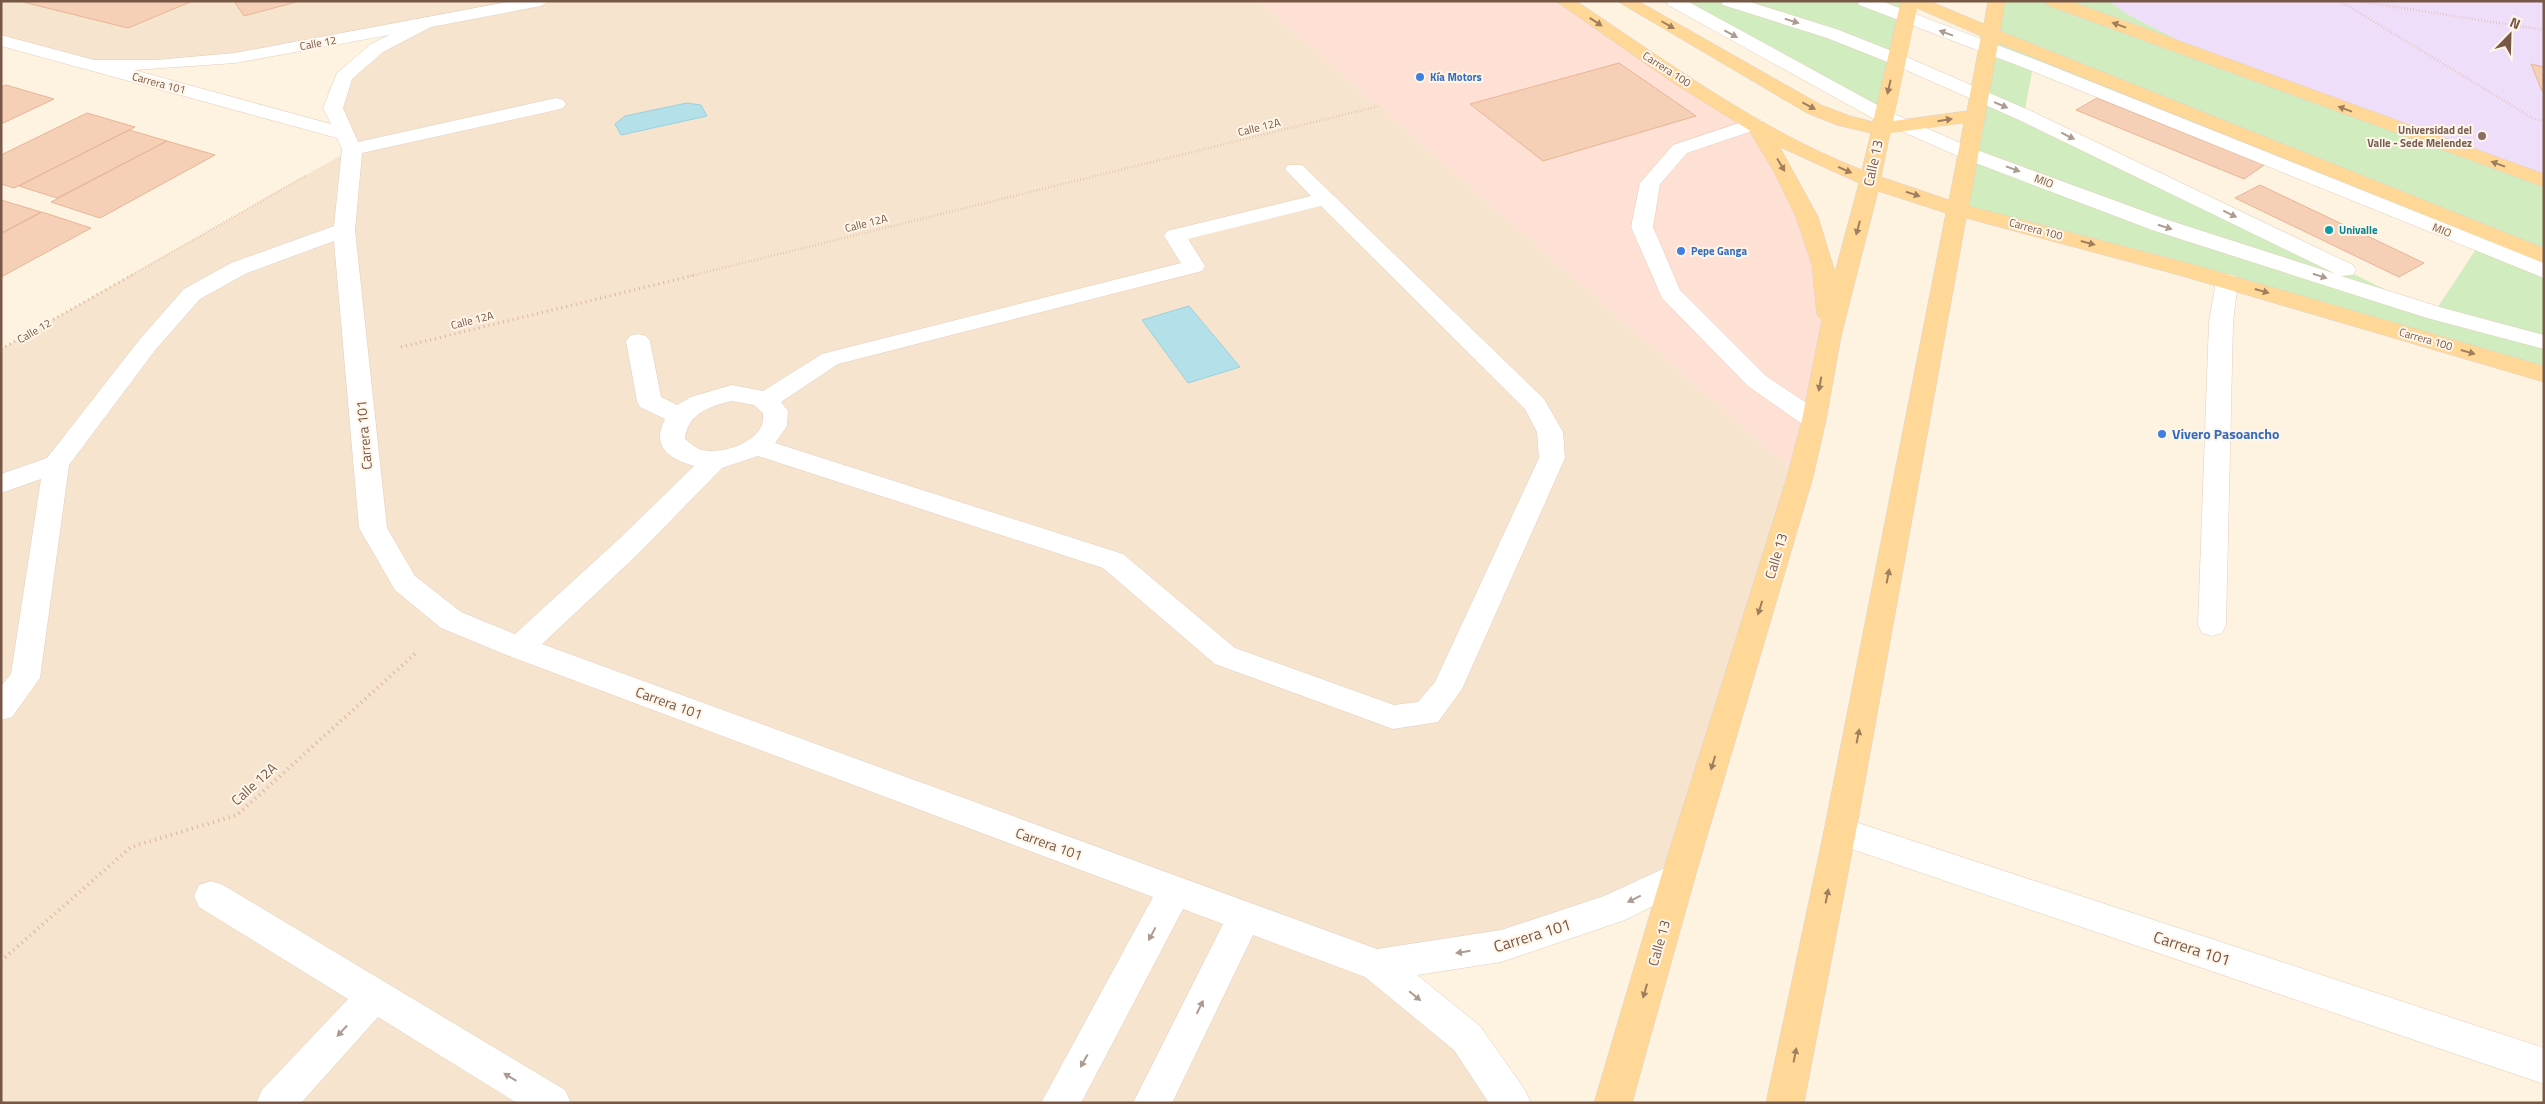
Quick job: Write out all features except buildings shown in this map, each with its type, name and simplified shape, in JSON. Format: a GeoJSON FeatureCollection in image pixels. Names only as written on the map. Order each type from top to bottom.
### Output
{"type":"FeatureCollection","features":[{"type":"Feature","properties":{"kind":"main road","name":"Carrera 100"},"geometry":{"type":"LineString","coordinates":[[1564,1],[1754,124],[1803,152],[1869,181],[1956,208],[2227,280],[2544,374]]}},
{"type":"Feature","properties":{"kind":"main road"},"geometry":{"type":"LineString","coordinates":[[1625,1],[1814,108],[1844,122],[1881,123]]}},
{"type":"Feature","properties":{"kind":"main road"},"geometry":{"type":"LineString","coordinates":[[1786,1103],[1840,832],[1956,208],[1997,1]]}},
{"type":"Feature","properties":{"kind":"main road"},"geometry":{"type":"LineString","coordinates":[[2053,1],[2544,181]]}},
{"type":"Feature","properties":{"kind":"main road"},"geometry":{"type":"LineString","coordinates":[[2115,6],[2202,53],[2296,90]]}},
{"type":"Feature","properties":{"kind":"main road","name":"Calle 13"},"geometry":{"type":"LineString","coordinates":[[1613,1103],[1678,877],[1800,477],[1814,420],[1829,336],[1869,181],[1896,59],[1910,7]]}},
{"type":"Feature","properties":{"kind":"main road"},"geometry":{"type":"LineString","coordinates":[[1989,41],[2544,256]]}},
{"type":"Feature","properties":{"kind":"main road"},"geometry":{"type":"LineString","coordinates":[[1906,126],[1974,116]]}},
{"type":"Feature","properties":{"kind":"main road"},"geometry":{"type":"LineString","coordinates":[[1754,124],[1788,176],[1816,240],[1826,286],[1829,336]]}},
{"type":"Feature","properties":{"kind":"street","name":"Calle 12"},"geometry":{"type":"LineString","coordinates":[[94,65],[156,65],[235,58],[540,1]]}},
{"type":"Feature","properties":{"kind":"street","name":"MIO"},"geometry":{"type":"LineString","coordinates":[[1674,1],[1881,123],[1906,126],[1967,152],[2160,225],[2434,313],[2544,342]]}},
{"type":"Feature","properties":{"kind":"street","name":"MIO"},"geometry":{"type":"LineString","coordinates":[[1729,1],[1834,34],[2024,115],[2434,313]]}},
{"type":"Feature","properties":{"kind":"street","name":"MIO"},"geometry":{"type":"LineString","coordinates":[[1865,1],[1910,7],[2544,271]]}},
{"type":"Feature","properties":{"kind":"street"},"geometry":{"type":"LineString","coordinates":[[425,23],[377,48],[344,77],[333,108],[349,141],[556,104]]}},
{"type":"Feature","properties":{"kind":"street","name":"Carrera 101"},"geometry":{"type":"LineString","coordinates":[[1,40],[94,65],[349,141],[344,230],[373,528],[404,583],[451,620],[519,648],[1377,965],[1466,1038],[1512,1103]]}},
{"type":"Feature","properties":{"kind":"street"},"geometry":{"type":"LineString","coordinates":[[1754,124],[1680,149],[1650,183],[1642,227],[1670,293],[1757,381],[1814,420]]}},
{"type":"Feature","properties":{"kind":"street"},"geometry":{"type":"LineString","coordinates":[[758,446],[1114,561],[1225,656],[1393,716],[1427,713],[1447,689],[1552,458],[1550,432],[1535,405],[1323,199],[1295,169]]}},
{"type":"Feature","properties":{"kind":"street"},"geometry":{"type":"LineString","coordinates":[[767,400],[830,359],[1194,266],[1174,236],[1323,199]]}},
{"type":"Feature","properties":{"kind":"street"},"geometry":{"type":"LineString","coordinates":[[1,708],[25,678],[56,464],[148,344],[192,294],[239,268],[344,230]]}},
{"type":"Feature","properties":{"kind":"street"},"geometry":{"type":"LineString","coordinates":[[2212,624],[2220,322],[2227,280]]}},
{"type":"Feature","properties":{"kind":"street"},"geometry":{"type":"LineString","coordinates":[[638,341],[649,401],[679,416]]}},
{"type":"Feature","properties":{"kind":"street"},"geometry":{"type":"LineString","coordinates":[[725,394],[751,394],[767,400],[776,409],[777,422],[772,435],[758,446],[738,456],[714,460],[697,459],[682,452],[672,443],[672,430],[679,416],[694,405],[711,397],[725,394]]}},
{"type":"Feature","properties":{"kind":"street"},"geometry":{"type":"LineString","coordinates":[[519,648],[628,547],[714,460]]}},
{"type":"Feature","properties":{"kind":"street"},"geometry":{"type":"LineString","coordinates":[[1,484],[56,464]]}},
{"type":"Feature","properties":{"kind":"street","name":"Carrera 101"},"geometry":{"type":"LineString","coordinates":[[1840,832],[2544,1066]]}},
{"type":"Feature","properties":{"kind":"street","name":"Carrera 101"},"geometry":{"type":"LineString","coordinates":[[1377,965],[1501,946],[1613,909],[1678,877]]}},
{"type":"Feature","properties":{"kind":"street"},"geometry":{"type":"LineString","coordinates":[[1060,1103],[1107,1020],[1175,890]]}},
{"type":"Feature","properties":{"kind":"street"},"geometry":{"type":"LineString","coordinates":[[211,896],[552,1103]]}},
{"type":"Feature","properties":{"kind":"street"},"geometry":{"type":"LineString","coordinates":[[1152,1103],[1245,916]]}},
{"type":"Feature","properties":{"kind":"street"},"geometry":{"type":"LineString","coordinates":[[275,1103],[375,995]]}},
{"type":"Feature","properties":{"kind":"path"},"geometry":{"type":"LineString","coordinates":[[2340,1],[2534,119],[2544,121]]}},
{"type":"Feature","properties":{"kind":"path"},"geometry":{"type":"LineString","coordinates":[[2358,1],[2544,30]]}},
{"type":"Feature","properties":{"kind":"path","name":"Calle 12A"},"geometry":{"type":"LineString","coordinates":[[356,358],[1379,106]]}},
{"type":"Feature","properties":{"kind":"path","name":"Calle 12"},"geometry":{"type":"LineString","coordinates":[[1,349],[349,141]]}},
{"type":"Feature","properties":{"kind":"path","name":"Calle 12A"},"geometry":{"type":"LineString","coordinates":[[1,961],[131,847],[237,815],[451,620]]}},
{"type":"Feature","properties":{"kind":"shaded area"},"geometry":{"type":"Polygon","coordinates":[[[1,1],[1259,1],[1800,477],[1678,877],[1613,909],[1378,965],[1512,1103],[1,1103],[1,349],[352,149],[333,108],[344,77],[423,24],[235,58],[94,65],[1,40],[1,1]]]}},
{"type":"Feature","properties":{"kind":"shaded area","name":"Pepe Ganga"},"geometry":{"type":"Polygon","coordinates":[[[1259,1],[1564,1],[1754,124],[1788,176],[1829,311],[1800,477],[1259,1]]]}},
{"type":"Feature","properties":{"kind":"shaded area","name":"Universidad del Valle - Sede Melendez"},"geometry":{"type":"Polygon","coordinates":[[[2109,1],[2544,1],[2544,181],[2203,53],[2127,14],[2109,1]]]}},
{"type":"Feature","properties":{"kind":"green space"},"geometry":{"type":"Polygon","coordinates":[[[1674,1],[1910,1],[1883,116],[1674,1]]]}},
{"type":"Feature","properties":{"kind":"green space"},"geometry":{"type":"Polygon","coordinates":[[[1997,1],[2109,1],[2127,14],[2203,53],[2544,181],[2544,374],[1956,208],[1997,1]],[[2033,66],[2024,115],[2434,313],[2478,246],[2033,66]]]}},
{"type":"Feature","properties":{"kind":"water"},"geometry":{"type":"Polygon","coordinates":[[[687,103],[701,105],[707,116],[621,135],[615,124],[625,116],[687,103]]]}},
{"type":"Feature","properties":{"kind":"water"},"geometry":{"type":"Polygon","coordinates":[[[1189,306],[1240,367],[1188,383],[1142,320],[1189,306]]]}},
{"type":"Feature","properties":{"kind":"place","name":"Kía Motors"},"geometry":{"type":"Point","coordinates":[1420,77]}},
{"type":"Feature","properties":{"kind":"place","name":"Universidad del Valle - Sede Melendez"},"geometry":{"type":"Point","coordinates":[2482,136]}},
{"type":"Feature","properties":{"kind":"place","name":"Univalle"},"geometry":{"type":"Point","coordinates":[2329,230]}},
{"type":"Feature","properties":{"kind":"place","name":"Pepe Ganga"},"geometry":{"type":"Point","coordinates":[1681,251]}},
{"type":"Feature","properties":{"kind":"place","name":"Vivero Pasoancho"},"geometry":{"type":"Point","coordinates":[2162,434]}}]}
